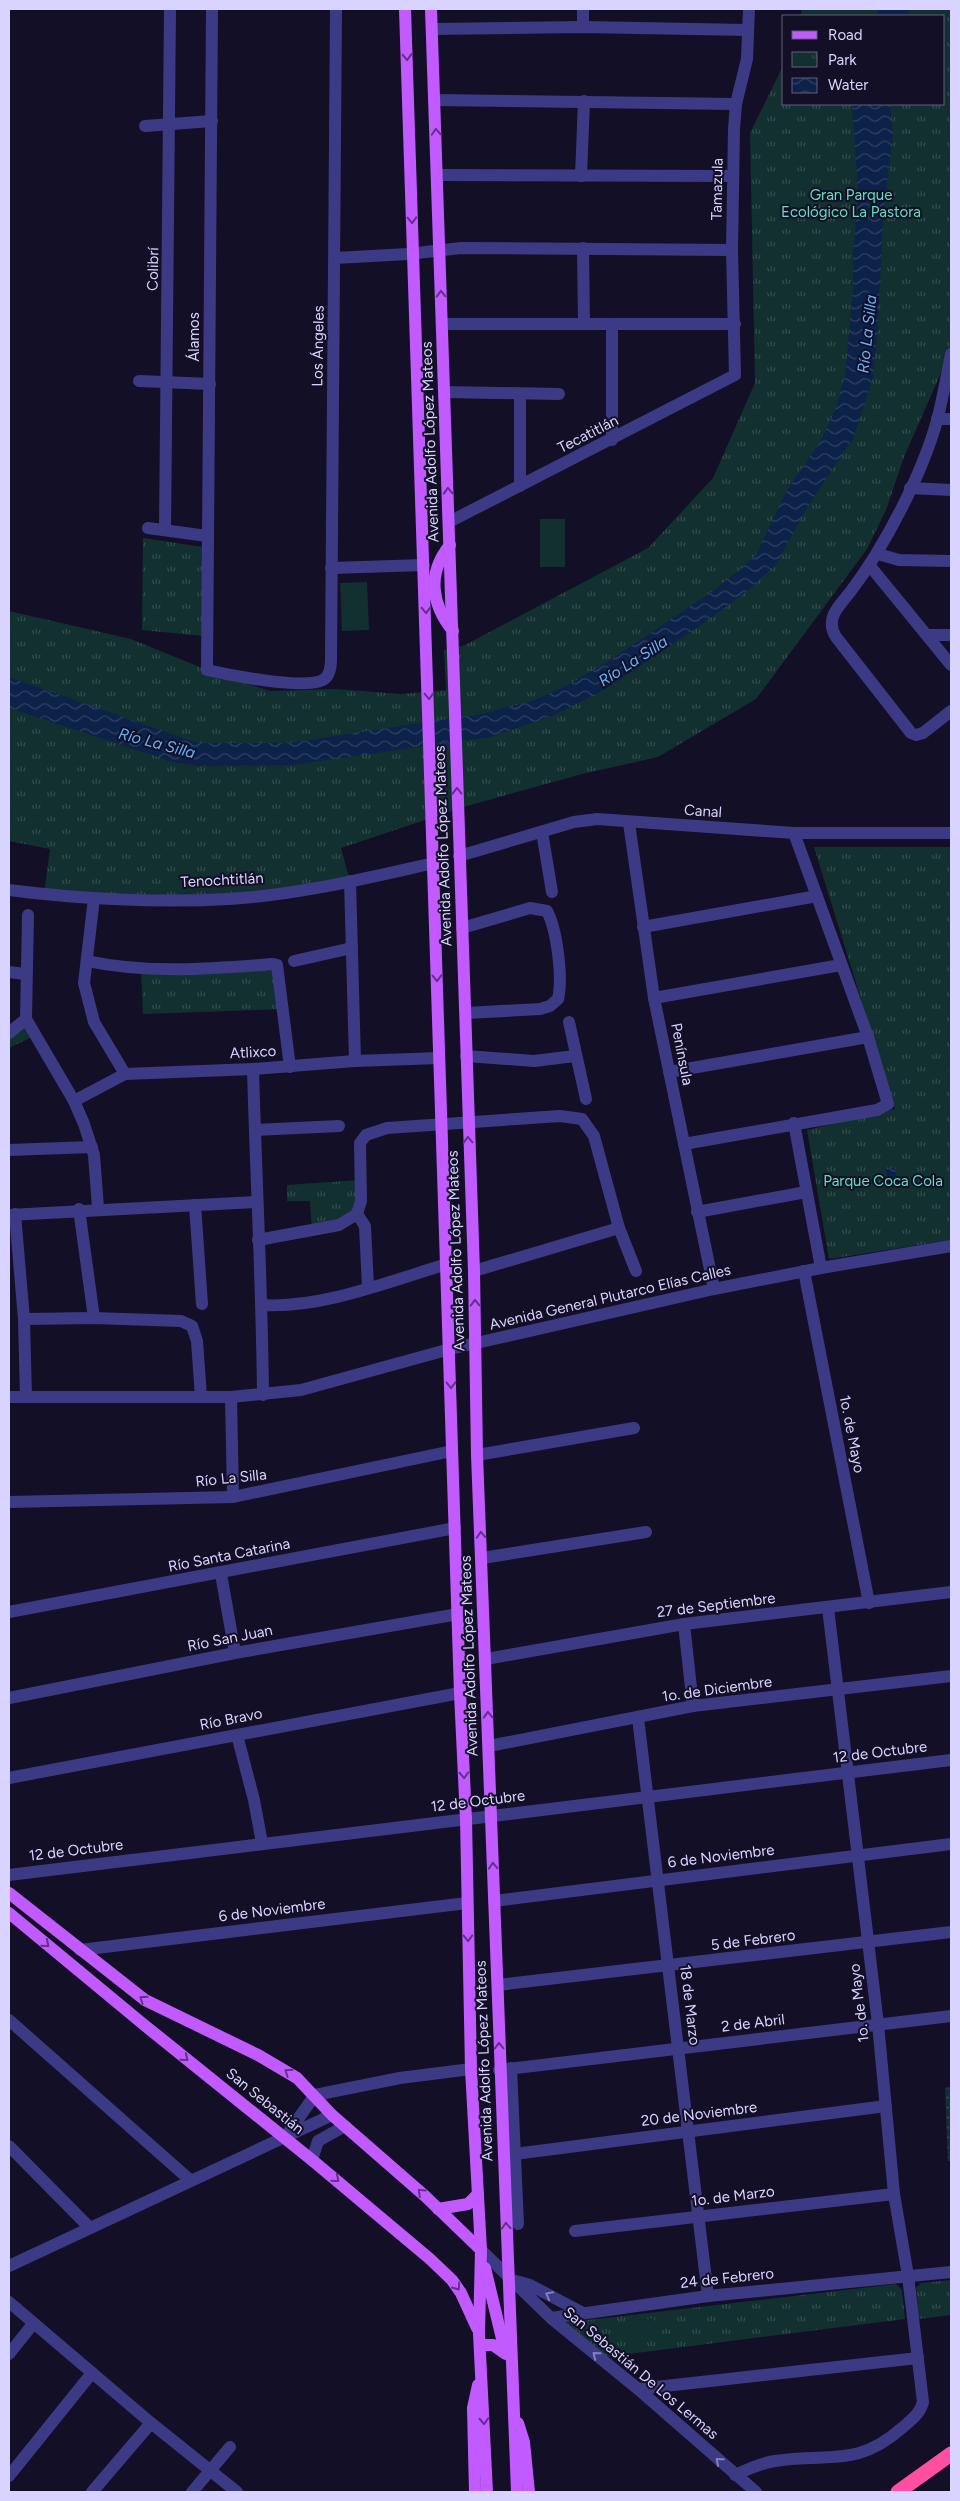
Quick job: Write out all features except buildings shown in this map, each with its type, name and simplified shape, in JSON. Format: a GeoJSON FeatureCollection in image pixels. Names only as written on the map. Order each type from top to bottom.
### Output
{"type":"FeatureCollection","features":[{"type":"Feature","properties":{"kind":"highway"},"geometry":{"type":"LineString","coordinates":[[898,2492],[951,2455]]}},
{"type":"Feature","properties":{"kind":"highway"},"geometry":{"type":"LineString","coordinates":[[912,2492],[951,2455]]}},
{"type":"Feature","properties":{"kind":"main road","name":"Avenida Adolfo López Mateos"},"geometry":{"type":"LineString","coordinates":[[405,9],[434,842],[439,1058],[460,1693],[466,1819],[471,2070],[481,2250],[480,2340],[483,2491]]}},
{"type":"Feature","properties":{"kind":"main road","name":"Avenida Adolfo López Mateos"},"geometry":{"type":"LineString","coordinates":[[432,9],[454,645],[458,840],[466,1013],[476,1343],[477,1456],[486,1659],[490,1816],[498,1986],[505,2069],[511,2278],[511,2373],[516,2492]]}},
{"type":"Feature","properties":{"kind":"main road","name":"San Sebastián"},"geometry":{"type":"LineString","coordinates":[[9,1893],[110,1976],[152,2005],[279,2066],[296,2078],[332,2115],[438,2209],[481,2250]]}},
{"type":"Feature","properties":{"kind":"main road","name":"San Sebastián"},"geometry":{"type":"LineString","coordinates":[[9,1913],[312,2160],[443,2271],[467,2303],[480,2340]]}},
{"type":"Feature","properties":{"kind":"main road"},"geometry":{"type":"LineString","coordinates":[[438,2209],[468,2204],[478,2194]]}},
{"type":"Feature","properties":{"kind":"main road"},"geometry":{"type":"LineString","coordinates":[[481,2250],[511,2373]]}},
{"type":"Feature","properties":{"kind":"main road"},"geometry":{"type":"LineString","coordinates":[[480,2340],[494,2345],[506,2354]]}},
{"type":"Feature","properties":{"kind":"main road"},"geometry":{"type":"LineString","coordinates":[[513,2407],[524,2442],[529,2492]]}},
{"type":"Feature","properties":{"kind":"street","name":"Colibrí"},"geometry":{"type":"LineString","coordinates":[[165,530],[168,383],[170,9]]}},
{"type":"Feature","properties":{"kind":"street","name":"Álamos"},"geometry":{"type":"LineString","coordinates":[[212,9],[207,670],[260,681],[309,682],[322,680]]}},
{"type":"Feature","properties":{"kind":"street","name":"Los Ángeles"},"geometry":{"type":"LineString","coordinates":[[322,680],[327,676],[331,665],[336,9]]}},
{"type":"Feature","properties":{"kind":"street"},"geometry":{"type":"LineString","coordinates":[[583,9],[583,27]]}},
{"type":"Feature","properties":{"kind":"street","name":"Tamazula"},"geometry":{"type":"LineString","coordinates":[[736,371],[732,250],[733,176],[736,104],[747,59],[749,9]]}},
{"type":"Feature","properties":{"kind":"street"},"geometry":{"type":"LineString","coordinates":[[432,29],[583,27],[748,30]]}},
{"type":"Feature","properties":{"kind":"street"},"geometry":{"type":"LineString","coordinates":[[434,100],[736,104]]}},
{"type":"Feature","properties":{"kind":"street"},"geometry":{"type":"LineString","coordinates":[[581,176],[584,101]]}},
{"type":"Feature","properties":{"kind":"street"},"geometry":{"type":"LineString","coordinates":[[144,126],[212,121]]}},
{"type":"Feature","properties":{"kind":"street"},"geometry":{"type":"LineString","coordinates":[[438,174],[733,176]]}},
{"type":"Feature","properties":{"kind":"street"},"geometry":{"type":"LineString","coordinates":[[335,258],[461,248],[732,250]]}},
{"type":"Feature","properties":{"kind":"street"},"geometry":{"type":"LineString","coordinates":[[583,248],[584,324]]}},
{"type":"Feature","properties":{"kind":"street"},"geometry":{"type":"LineString","coordinates":[[442,324],[735,324]]}},
{"type":"Feature","properties":{"kind":"street"},"geometry":{"type":"LineString","coordinates":[[612,324],[612,440]]}},
{"type":"Feature","properties":{"kind":"street"},"geometry":{"type":"LineString","coordinates":[[951,354],[937,419],[924,458],[878,554],[834,613],[831,627],[836,637],[908,730],[916,735],[922,733],[951,711]]}},
{"type":"Feature","properties":{"kind":"street","name":"Tecatitlán"},"geometry":{"type":"LineString","coordinates":[[449,522],[731,379],[736,371]]}},
{"type":"Feature","properties":{"kind":"street"},"geometry":{"type":"LineString","coordinates":[[139,380],[210,384]]}},
{"type":"Feature","properties":{"kind":"street"},"geometry":{"type":"LineString","coordinates":[[445,392],[559,394]]}},
{"type":"Feature","properties":{"kind":"street"},"geometry":{"type":"LineString","coordinates":[[520,394],[520,486]]}},
{"type":"Feature","properties":{"kind":"street"},"geometry":{"type":"LineString","coordinates":[[937,419],[951,419]]}},
{"type":"Feature","properties":{"kind":"street"},"geometry":{"type":"LineString","coordinates":[[910,488],[951,490]]}},
{"type":"Feature","properties":{"kind":"street"},"geometry":{"type":"LineString","coordinates":[[148,528],[207,536]]}},
{"type":"Feature","properties":{"kind":"street"},"geometry":{"type":"LineString","coordinates":[[878,554],[899,560],[951,561]]}},
{"type":"Feature","properties":{"kind":"street"},"geometry":{"type":"LineString","coordinates":[[331,568],[424,565]]}},
{"type":"Feature","properties":{"kind":"street"},"geometry":{"type":"LineString","coordinates":[[870,566],[951,665]]}},
{"type":"Feature","properties":{"kind":"street"},"geometry":{"type":"LineString","coordinates":[[928,635],[951,635]]}},
{"type":"Feature","properties":{"kind":"street","name":"Canal"},"geometry":{"type":"LineString","coordinates":[[459,856],[585,820],[598,819],[629,823],[794,833],[951,833]]}},
{"type":"Feature","properties":{"kind":"street","name":"Península"},"geometry":{"type":"LineString","coordinates":[[629,823],[654,998],[714,1290]]}},
{"type":"Feature","properties":{"kind":"street"},"geometry":{"type":"LineString","coordinates":[[542,832],[552,892]]}},
{"type":"Feature","properties":{"kind":"street"},"geometry":{"type":"LineString","coordinates":[[684,1144],[794,1123],[877,1110],[888,1104],[868,1037],[794,833]]}},
{"type":"Feature","properties":{"kind":"street","name":"Tenochtitlán"},"geometry":{"type":"LineString","coordinates":[[9,890],[94,898],[229,899],[350,881],[434,863]]}},
{"type":"Feature","properties":{"kind":"street"},"geometry":{"type":"LineString","coordinates":[[350,881],[355,1061]]}},
{"type":"Feature","properties":{"kind":"street"},"geometry":{"type":"LineString","coordinates":[[643,927],[817,896]]}},
{"type":"Feature","properties":{"kind":"street"},"geometry":{"type":"LineString","coordinates":[[94,898],[84,977],[90,1010],[125,1074]]}},
{"type":"Feature","properties":{"kind":"street"},"geometry":{"type":"LineString","coordinates":[[462,928],[530,908],[547,911],[555,940],[559,989],[555,1003],[546,1008],[466,1013]]}},
{"type":"Feature","properties":{"kind":"street"},"geometry":{"type":"LineString","coordinates":[[28,915],[25,974],[26,1019],[74,1101],[92,1147],[98,1208]]}},
{"type":"Feature","properties":{"kind":"street"},"geometry":{"type":"LineString","coordinates":[[294,961],[352,948]]}},
{"type":"Feature","properties":{"kind":"street"},"geometry":{"type":"LineString","coordinates":[[87,961],[120,967],[170,970],[272,964],[277,966],[290,1067]]}},
{"type":"Feature","properties":{"kind":"street"},"geometry":{"type":"LineString","coordinates":[[654,998],[842,965]]}},
{"type":"Feature","properties":{"kind":"street"},"geometry":{"type":"LineString","coordinates":[[9,972],[25,974]]}},
{"type":"Feature","properties":{"kind":"street"},"geometry":{"type":"LineString","coordinates":[[9,1034],[26,1019]]}},
{"type":"Feature","properties":{"kind":"street"},"geometry":{"type":"LineString","coordinates":[[569,1022],[586,1099]]}},
{"type":"Feature","properties":{"kind":"street"},"geometry":{"type":"LineString","coordinates":[[669,1072],[868,1037]]}},
{"type":"Feature","properties":{"kind":"street"},"geometry":{"type":"LineString","coordinates":[[466,1056],[534,1061],[575,1056]]}},
{"type":"Feature","properties":{"kind":"street","name":"Atlixco"},"geometry":{"type":"LineString","coordinates":[[74,1101],[125,1074],[253,1069],[355,1061],[439,1058]]}},
{"type":"Feature","properties":{"kind":"street"},"geometry":{"type":"LineString","coordinates":[[253,1069],[256,1202],[262,1306],[263,1395]]}},
{"type":"Feature","properties":{"kind":"street"},"geometry":{"type":"LineString","coordinates":[[258,1240],[339,1225],[357,1214],[361,1202],[360,1143],[366,1135],[387,1128],[560,1116],[582,1119],[594,1136],[620,1228],[636,1271]]}},
{"type":"Feature","properties":{"kind":"street"},"geometry":{"type":"LineString","coordinates":[[794,1123],[821,1268]]}},
{"type":"Feature","properties":{"kind":"street"},"geometry":{"type":"LineString","coordinates":[[254,1130],[339,1126]]}},
{"type":"Feature","properties":{"kind":"street"},"geometry":{"type":"LineString","coordinates":[[9,1150],[92,1147]]}},
{"type":"Feature","properties":{"kind":"street"},"geometry":{"type":"LineString","coordinates":[[697,1212],[806,1192]]}},
{"type":"Feature","properties":{"kind":"street"},"geometry":{"type":"LineString","coordinates":[[26,1397],[24,1319],[12,1214],[98,1208],[256,1202]]}},
{"type":"Feature","properties":{"kind":"street"},"geometry":{"type":"LineString","coordinates":[[195,1205],[202,1304]]}},
{"type":"Feature","properties":{"kind":"street"},"geometry":{"type":"LineString","coordinates":[[79,1209],[94,1318]]}},
{"type":"Feature","properties":{"kind":"street"},"geometry":{"type":"LineString","coordinates":[[357,1214],[365,1226],[368,1287]]}},
{"type":"Feature","properties":{"kind":"street"},"geometry":{"type":"LineString","coordinates":[[474,1271],[620,1228]]}},
{"type":"Feature","properties":{"kind":"street","name":"Avenida General Plutarco Elías Calles"},"geometry":{"type":"LineString","coordinates":[[9,1397],[231,1397],[263,1395],[308,1388],[450,1349],[714,1290],[804,1271],[951,1246]]}},
{"type":"Feature","properties":{"kind":"street"},"geometry":{"type":"LineString","coordinates":[[262,1306],[303,1304],[447,1264]]}},
{"type":"Feature","properties":{"kind":"street","name":"1o. de Mayo"},"geometry":{"type":"LineString","coordinates":[[804,1271],[869,1603]]}},
{"type":"Feature","properties":{"kind":"street"},"geometry":{"type":"LineString","coordinates":[[24,1319],[94,1318],[181,1321],[192,1326],[196,1341],[201,1397]]}},
{"type":"Feature","properties":{"kind":"street"},"geometry":{"type":"LineString","coordinates":[[231,1397],[233,1497]]}},
{"type":"Feature","properties":{"kind":"street"},"geometry":{"type":"LineString","coordinates":[[477,1456],[634,1428]]}},
{"type":"Feature","properties":{"kind":"street","name":"Río La Silla"},"geometry":{"type":"LineString","coordinates":[[9,1502],[233,1497],[452,1451]]}},
{"type":"Feature","properties":{"kind":"street","name":"Río Santa Catarina"},"geometry":{"type":"LineString","coordinates":[[9,1612],[221,1574],[455,1528]]}},
{"type":"Feature","properties":{"kind":"street"},"geometry":{"type":"LineString","coordinates":[[482,1558],[646,1532]]}},
{"type":"Feature","properties":{"kind":"street"},"geometry":{"type":"LineString","coordinates":[[221,1574],[235,1653]]}},
{"type":"Feature","properties":{"kind":"street","name":"27 de Septiembre"},"geometry":{"type":"LineString","coordinates":[[486,1659],[684,1624],[951,1592]]}},
{"type":"Feature","properties":{"kind":"street","name":"1o. de Mayo"},"geometry":{"type":"LineString","coordinates":[[735,2475],[777,2461],[834,2457],[868,2452],[889,2440],[917,2415],[921,2409],[923,2394],[908,2276],[894,2194],[878,2024],[828,1608]]}},
{"type":"Feature","properties":{"kind":"street","name":"Río San Juan"},"geometry":{"type":"LineString","coordinates":[[9,1698],[235,1653],[458,1614]]}},
{"type":"Feature","properties":{"kind":"street"},"geometry":{"type":"LineString","coordinates":[[684,1624],[693,1706]]}},
{"type":"Feature","properties":{"kind":"street","name":"1o. de Diciembre"},"geometry":{"type":"LineString","coordinates":[[489,1746],[693,1706],[951,1676]]}},
{"type":"Feature","properties":{"kind":"street","name":"Río Bravo"},"geometry":{"type":"LineString","coordinates":[[9,1778],[460,1693]]}},
{"type":"Feature","properties":{"kind":"street","name":"18 de Marzo"},"geometry":{"type":"LineString","coordinates":[[638,1718],[708,2296]]}},
{"type":"Feature","properties":{"kind":"street"},"geometry":{"type":"LineString","coordinates":[[237,1735],[252,1791],[262,1843]]}},
{"type":"Feature","properties":{"kind":"street","name":"12 de Octubre"},"geometry":{"type":"LineString","coordinates":[[9,1874],[951,1760]]}},
{"type":"Feature","properties":{"kind":"street","name":"6 de Noviembre"},"geometry":{"type":"LineString","coordinates":[[494,1901],[951,1844]]}},
{"type":"Feature","properties":{"kind":"street","name":"6 de Noviembre"},"geometry":{"type":"LineString","coordinates":[[80,1950],[468,1903]]}},
{"type":"Feature","properties":{"kind":"street","name":"5 de Febrero"},"geometry":{"type":"LineString","coordinates":[[498,1986],[951,1932]]}},
{"type":"Feature","properties":{"kind":"street","name":"2 de Abril"},"geometry":{"type":"LineString","coordinates":[[505,2069],[951,2016]]}},
{"type":"Feature","properties":{"kind":"street"},"geometry":{"type":"LineString","coordinates":[[9,2020],[190,2180]]}},
{"type":"Feature","properties":{"kind":"street"},"geometry":{"type":"LineString","coordinates":[[505,2069],[515,2154],[518,2224]]}},
{"type":"Feature","properties":{"kind":"street"},"geometry":{"type":"LineString","coordinates":[[284,2138],[314,2095],[400,2078],[471,2070]]}},
{"type":"Feature","properties":{"kind":"street","name":"20 de Noviembre"},"geometry":{"type":"LineString","coordinates":[[515,2154],[886,2106]]}},
{"type":"Feature","properties":{"kind":"street"},"geometry":{"type":"LineString","coordinates":[[9,2266],[332,2115]]}},
{"type":"Feature","properties":{"kind":"street"},"geometry":{"type":"LineString","coordinates":[[312,2160],[318,2141],[345,2126]]}},
{"type":"Feature","properties":{"kind":"street"},"geometry":{"type":"LineString","coordinates":[[9,2146],[89,2227]]}},
{"type":"Feature","properties":{"kind":"street","name":"1o. de Marzo"},"geometry":{"type":"LineString","coordinates":[[575,2231],[894,2194]]}},
{"type":"Feature","properties":{"kind":"street","name":"San Sebastián"},"geometry":{"type":"LineString","coordinates":[[481,2250],[511,2278]]}},
{"type":"Feature","properties":{"kind":"street","name":"24 de Febrero"},"geometry":{"type":"LineString","coordinates":[[551,2318],[708,2296],[951,2272]]}},
{"type":"Feature","properties":{"kind":"street"},"geometry":{"type":"LineString","coordinates":[[511,2278],[530,2285],[583,2313]]}},
{"type":"Feature","properties":{"kind":"street","name":"San Sebastián De Los Lermas"},"geometry":{"type":"LineString","coordinates":[[511,2278],[551,2318],[638,2389],[756,2492]]}},
{"type":"Feature","properties":{"kind":"street"},"geometry":{"type":"LineString","coordinates":[[9,2302],[151,2423],[237,2492]]}},
{"type":"Feature","properties":{"kind":"street"},"geometry":{"type":"LineString","coordinates":[[9,2354],[33,2324]]}},
{"type":"Feature","properties":{"kind":"street"},"geometry":{"type":"LineString","coordinates":[[638,2389],[918,2358]]}},
{"type":"Feature","properties":{"kind":"street"},"geometry":{"type":"LineString","coordinates":[[9,2476],[92,2373]]}},
{"type":"Feature","properties":{"kind":"street"},"geometry":{"type":"LineString","coordinates":[[92,2492],[151,2423]]}},
{"type":"Feature","properties":{"kind":"street"},"geometry":{"type":"LineString","coordinates":[[192,2492],[230,2446]]}},
{"type":"Feature","properties":{"kind":"green space","name":"Gran Parque Ecológico La Pastora"},"geometry":{"type":"Polygon","coordinates":[[[802,9],[951,9],[951,350],[904,457],[886,510],[867,549],[756,699],[658,757],[582,774],[467,806],[341,848],[350,881],[256,896],[44,894],[50,849],[9,841],[9,611],[131,639],[207,670],[270,691],[335,689],[401,694],[446,690],[444,650],[465,645],[648,548],[713,478],[755,383],[750,133],[782,68],[782,105],[945,105],[945,15],[800,15],[802,9]]]}},
{"type":"Feature","properties":{"kind":"green space"},"geometry":{"type":"Polygon","coordinates":[[[540,519],[565,519],[565,567],[540,567],[540,519]]]}},
{"type":"Feature","properties":{"kind":"green space"},"geometry":{"type":"Polygon","coordinates":[[[143,538],[203,547],[203,636],[142,630],[143,538]]]}},
{"type":"Feature","properties":{"kind":"green space"},"geometry":{"type":"Polygon","coordinates":[[[367,582],[369,630],[342,631],[340,583],[367,582]]]}},
{"type":"Feature","properties":{"kind":"green space","name":"Parque Coca Cola"},"geometry":{"type":"Polygon","coordinates":[[[814,847],[951,847],[951,1240],[829,1259],[807,1130],[895,1109],[814,847]]]}},
{"type":"Feature","properties":{"kind":"green space"},"geometry":{"type":"Polygon","coordinates":[[[272,964],[284,1009],[143,1014],[141,969],[272,964]]]}},
{"type":"Feature","properties":{"kind":"green space"},"geometry":{"type":"Polygon","coordinates":[[[26,1019],[34,1036],[9,1048],[9,1033],[26,1019]]]}},
{"type":"Feature","properties":{"kind":"green space"},"geometry":{"type":"Polygon","coordinates":[[[951,1052],[951,1070],[946,1071],[941,1055],[951,1052]]]}},
{"type":"Feature","properties":{"kind":"green space"},"geometry":{"type":"Polygon","coordinates":[[[361,1180],[357,1214],[312,1230],[310,1201],[287,1201],[287,1185],[361,1180]]]}},
{"type":"Feature","properties":{"kind":"green space"},"geometry":{"type":"Polygon","coordinates":[[[951,2087],[951,2161],[948,2161],[945,2088],[951,2087]]]}},
{"type":"Feature","properties":{"kind":"green space"},"geometry":{"type":"Polygon","coordinates":[[[951,2280],[951,2315],[919,2319],[916,2288],[921,2283],[951,2280]]]}},
{"type":"Feature","properties":{"kind":"green space"},"geometry":{"type":"Polygon","coordinates":[[[896,2284],[902,2290],[905,2319],[605,2357],[562,2323],[896,2284]]]}},
{"type":"Feature","properties":{"kind":"green space"},"geometry":{"type":"Polygon","coordinates":[[[654,2318],[656,2335],[625,2339],[623,2322],[654,2318]]]}},
{"type":"Feature","properties":{"kind":"water"},"geometry":{"type":"Polygon","coordinates":[[[879,9],[909,9],[908,15],[877,15],[879,9]]]}},
{"type":"Feature","properties":{"kind":"water"},"geometry":{"type":"Polygon","coordinates":[[[852,105],[890,105],[893,134],[883,218],[878,327],[873,377],[854,437],[807,508],[776,564],[749,590],[704,623],[604,690],[552,716],[490,737],[291,765],[199,766],[173,762],[9,708],[9,677],[201,743],[288,743],[481,714],[532,701],[564,687],[609,661],[716,589],[756,555],[787,490],[820,442],[836,408],[845,375],[853,291],[853,255],[858,193],[852,105]]]}},
{"type":"Feature","properties":{"kind":"water"},"geometry":{"type":"Polygon","coordinates":[[[894,1167],[900,1185],[891,1188],[885,1170],[894,1167]]]}}]}
